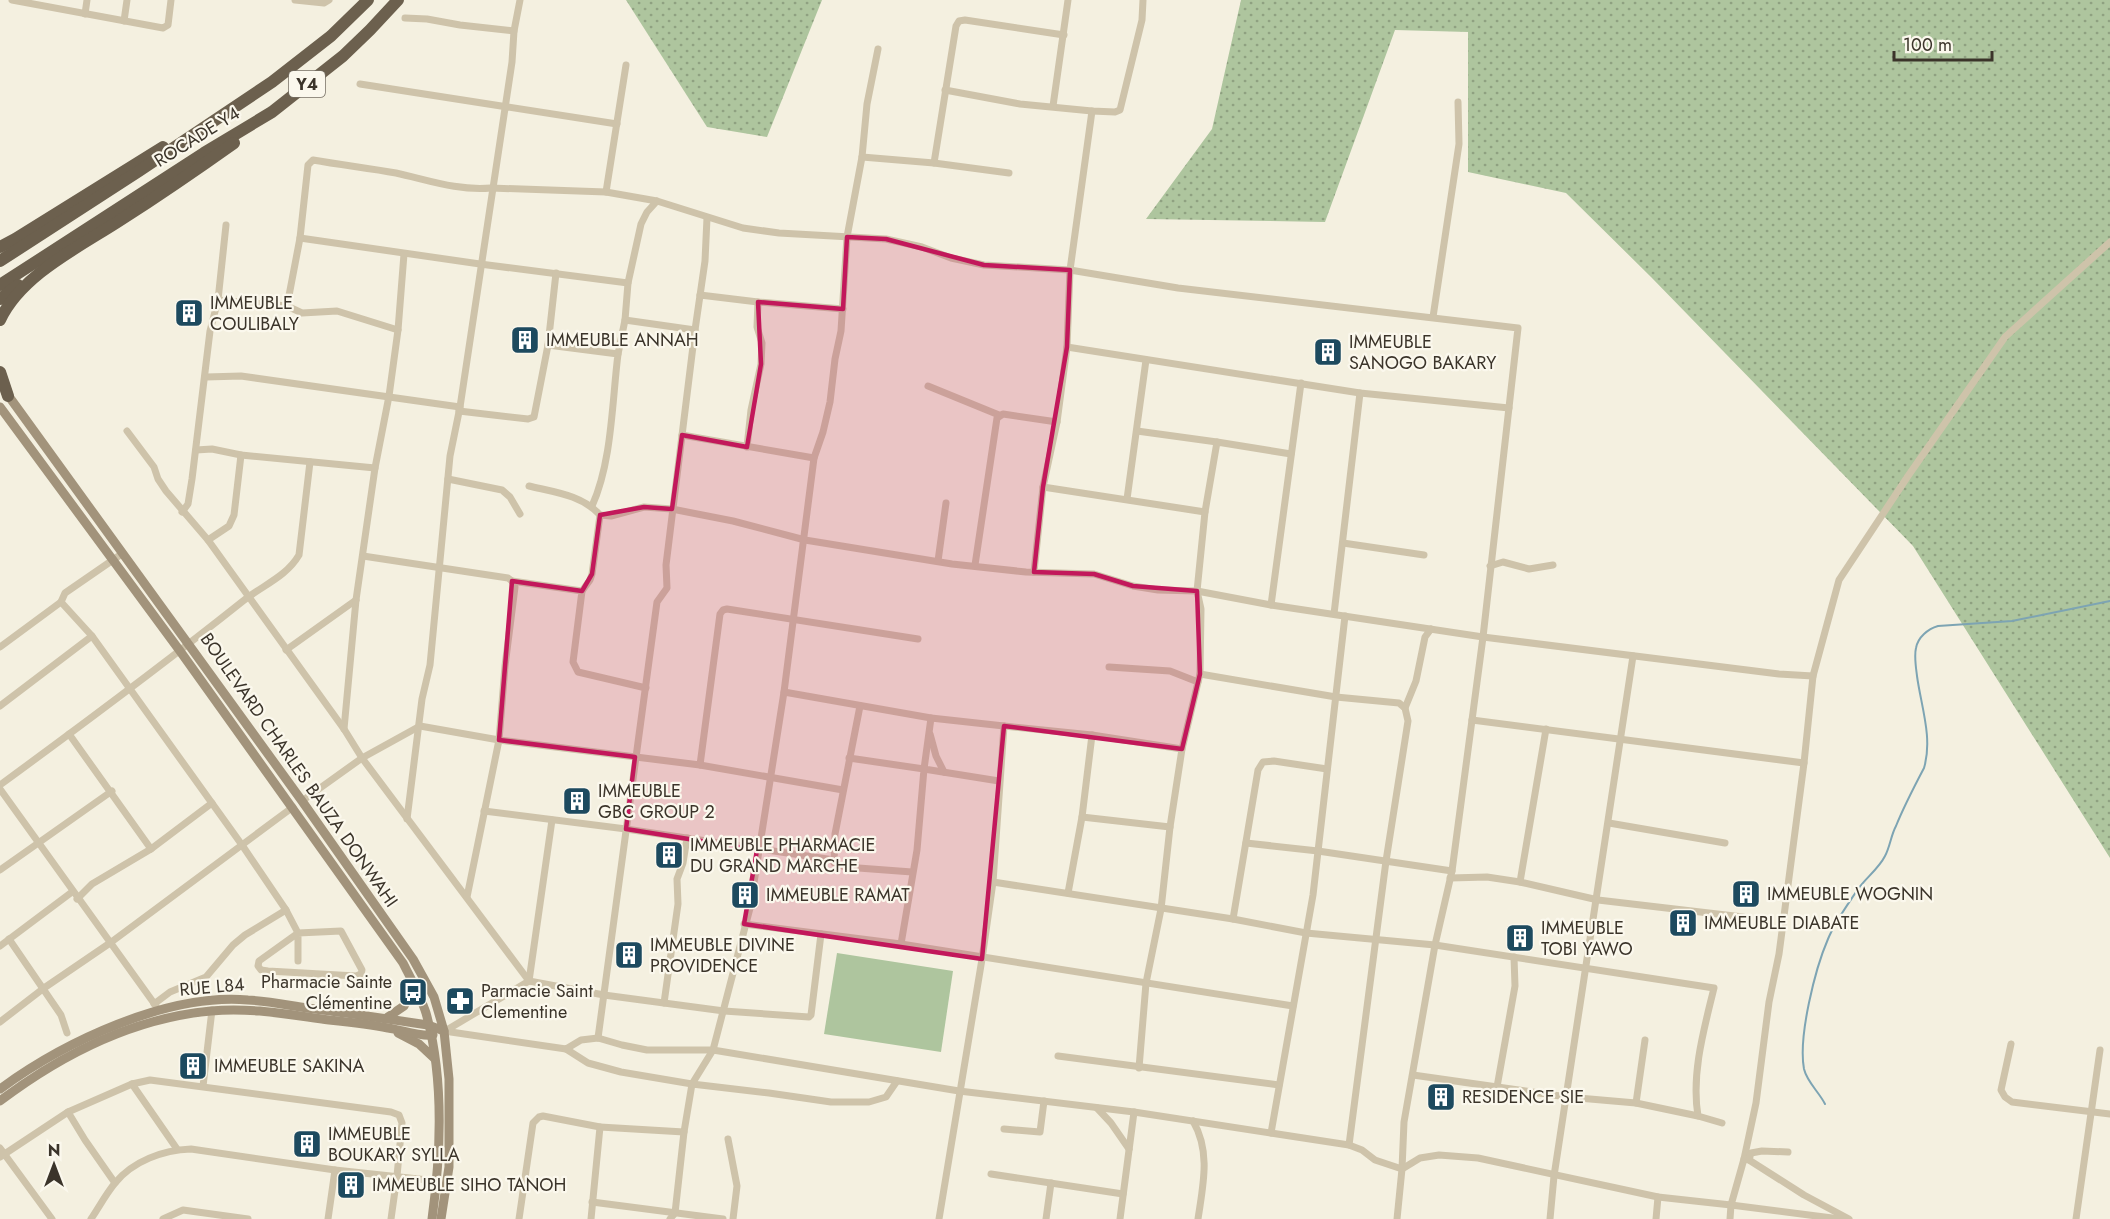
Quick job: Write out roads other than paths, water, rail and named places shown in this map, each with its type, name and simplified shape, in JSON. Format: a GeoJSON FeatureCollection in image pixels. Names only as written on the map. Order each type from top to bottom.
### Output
{"type":"FeatureCollection","features":[{"type":"Feature","properties":{"kind":"highway","name":"ROCADE Y4"},"geometry":{"type":"LineString","coordinates":[[0,261],[240,104],[331,36],[368,0]]}},
{"type":"Feature","properties":{"kind":"highway","name":"ROCADE Y4"},"geometry":{"type":"LineString","coordinates":[[0,285],[174,172],[272,112],[343,56],[398,0]]}},
{"type":"Feature","properties":{"kind":"highway"},"geometry":{"type":"LineString","coordinates":[[0,249],[145,157],[240,104]]}},
{"type":"Feature","properties":{"kind":"highway"},"geometry":{"type":"LineString","coordinates":[[0,299],[22,282],[204,165],[241,139],[272,112]]}},
{"type":"Feature","properties":{"kind":"highway"},"geometry":{"type":"LineString","coordinates":[[0,320],[6,307],[20,291],[50,265]]}},
{"type":"Feature","properties":{"kind":"highway"},"geometry":{"type":"LineString","coordinates":[[0,372],[8,396]]}},
{"type":"Feature","properties":{"kind":"main road","name":"BOULEVARD CHARLES BAUZA DONWAHI"},"geometry":{"type":"LineString","coordinates":[[0,384],[302,801],[412,959],[434,997],[444,1031],[449,1079],[449,1167],[441,1219]]}},
{"type":"Feature","properties":{"kind":"main road","name":"BOULEVARD CHARLES BAUZA DONWAHI"},"geometry":{"type":"LineString","coordinates":[[0,407],[180,651],[403,963],[414,985],[428,1025],[438,1092],[437,1181],[432,1219]]}},
{"type":"Feature","properties":{"kind":"main road"},"geometry":{"type":"LineString","coordinates":[[385,1023],[404,1006],[414,985]]}},
{"type":"Feature","properties":{"kind":"main road","name":"RUE L84"},"geometry":{"type":"LineString","coordinates":[[0,1089],[47,1056],[156,1007],[248,999],[385,1023],[428,1025],[444,1031]]}},
{"type":"Feature","properties":{"kind":"main road"},"geometry":{"type":"LineString","coordinates":[[0,1101],[52,1065],[113,1035],[161,1020],[212,1011],[259,1011],[385,1023],[430,1036],[444,1031]]}},
{"type":"Feature","properties":{"kind":"main road"},"geometry":{"type":"LineString","coordinates":[[385,1023],[418,1044],[434,1058]]}},
{"type":"Feature","properties":{"kind":"street"},"geometry":{"type":"LineString","coordinates":[[12,0],[163,28],[168,25],[171,0]]}},
{"type":"Feature","properties":{"kind":"street"},"geometry":{"type":"LineString","coordinates":[[85,14],[87,0]]}},
{"type":"Feature","properties":{"kind":"street"},"geometry":{"type":"LineString","coordinates":[[124,21],[127,0]]}},
{"type":"Feature","properties":{"kind":"street"},"geometry":{"type":"LineString","coordinates":[[295,0],[324,3],[329,0]]}},
{"type":"Feature","properties":{"kind":"street"},"geometry":{"type":"LineString","coordinates":[[407,819],[422,699],[430,665],[448,479],[520,0]]}},
{"type":"Feature","properties":{"kind":"street"},"geometry":{"type":"LineString","coordinates":[[1053,106],[1068,0]]}},
{"type":"Feature","properties":{"kind":"street"},"geometry":{"type":"LineString","coordinates":[[945,90],[1020,104],[1092,111],[1115,112],[1120,110],[1142,20],[1143,0]]}},
{"type":"Feature","properties":{"kind":"street"},"geometry":{"type":"LineString","coordinates":[[405,18],[514,31]]}},
{"type":"Feature","properties":{"kind":"street"},"geometry":{"type":"LineString","coordinates":[[934,163],[956,26],[959,21],[1064,35]]}},
{"type":"Feature","properties":{"kind":"street"},"geometry":{"type":"LineString","coordinates":[[670,1219],[675,1213],[692,1084],[713,1050],[750,908],[784,692],[814,458],[824,432],[830,402],[843,309],[847,237],[878,49]]}},
{"type":"Feature","properties":{"kind":"street"},"geometry":{"type":"LineString","coordinates":[[606,192],[626,65]]}},
{"type":"Feature","properties":{"kind":"street"},"geometry":{"type":"LineString","coordinates":[[360,84],[616,124]]}},
{"type":"Feature","properties":{"kind":"street"},"geometry":{"type":"LineString","coordinates":[[1433,317],[1459,144],[1458,102]]}},
{"type":"Feature","properties":{"kind":"street"},"geometry":{"type":"LineString","coordinates":[[1034,572],[1042,487],[1057,422],[1067,347],[1070,270],[1092,111]]}},
{"type":"Feature","properties":{"kind":"street"},"geometry":{"type":"LineString","coordinates":[[862,157],[934,163],[1009,173]]}},
{"type":"Feature","properties":{"kind":"street"},"geometry":{"type":"LineString","coordinates":[[287,306],[300,238],[308,165],[313,160],[474,189],[606,192],[657,201],[743,228],[770,232],[886,239],[984,265],[1070,270],[1178,288],[1518,328],[1483,637],[1451,875],[1435,945],[1404,1122],[1397,1219]]}},
{"type":"Feature","properties":{"kind":"street"},"geometry":{"type":"LineString","coordinates":[[592,506],[600,487],[609,433],[628,283],[641,224],[647,212],[657,201]]}},
{"type":"Feature","properties":{"kind":"street"},"geometry":{"type":"LineString","coordinates":[[598,1038],[657,602],[667,588],[668,581],[666,565],[672,509],[705,261],[707,218]]}},
{"type":"Feature","properties":{"kind":"street"},"geometry":{"type":"LineString","coordinates":[[182,512],[188,504],[206,377],[210,331],[218,300],[226,225]]}},
{"type":"Feature","properties":{"kind":"street"},"geometry":{"type":"LineString","coordinates":[[300,238],[628,283]]}},
{"type":"Feature","properties":{"kind":"street"},"geometry":{"type":"LineString","coordinates":[[1730,1219],[1731,1205],[1746,1159],[1758,1093],[1769,1002],[1779,954],[1813,676],[1839,580],[2005,337],[2110,242]]}},
{"type":"Feature","properties":{"kind":"street"},"geometry":{"type":"LineString","coordinates":[[344,729],[356,600],[375,468],[389,396],[398,330],[404,254]]}},
{"type":"Feature","properties":{"kind":"street"},"geometry":{"type":"LineString","coordinates":[[206,377],[241,376],[389,396],[528,419],[534,417],[548,345],[556,273]]}},
{"type":"Feature","properties":{"kind":"street"},"geometry":{"type":"LineString","coordinates":[[700,295],[843,309]]}},
{"type":"Feature","properties":{"kind":"street"},"geometry":{"type":"LineString","coordinates":[[218,300],[287,306],[302,313],[337,311],[398,330]]}},
{"type":"Feature","properties":{"kind":"street"},"geometry":{"type":"LineString","coordinates":[[747,447],[751,410],[761,364],[762,343],[757,327],[758,302]]}},
{"type":"Feature","properties":{"kind":"street"},"geometry":{"type":"LineString","coordinates":[[625,320],[695,330]]}},
{"type":"Feature","properties":{"kind":"street"},"geometry":{"type":"LineString","coordinates":[[548,345],[618,354]]}},
{"type":"Feature","properties":{"kind":"street"},"geometry":{"type":"LineString","coordinates":[[1067,347],[1360,393],[1509,408]]}},
{"type":"Feature","properties":{"kind":"street"},"geometry":{"type":"LineString","coordinates":[[1127,499],[1146,360]]}},
{"type":"Feature","properties":{"kind":"street"},"geometry":{"type":"LineString","coordinates":[[1271,605],[1301,383]]}},
{"type":"Feature","properties":{"kind":"street"},"geometry":{"type":"LineString","coordinates":[[928,386],[999,415],[1057,422]]}},
{"type":"Feature","properties":{"kind":"street"},"geometry":{"type":"LineString","coordinates":[[1334,614],[1360,393]]}},
{"type":"Feature","properties":{"kind":"street"},"geometry":{"type":"LineString","coordinates":[[975,565],[999,415]]}},
{"type":"Feature","properties":{"kind":"street"},"geometry":{"type":"LineString","coordinates":[[127,431],[154,467],[166,491],[208,540],[344,729],[362,758],[529,981]]}},
{"type":"Feature","properties":{"kind":"street"},"geometry":{"type":"LineString","coordinates":[[1137,431],[1291,454]]}},
{"type":"Feature","properties":{"kind":"street"},"geometry":{"type":"LineString","coordinates":[[682,435],[814,458]]}},
{"type":"Feature","properties":{"kind":"street"},"geometry":{"type":"LineString","coordinates":[[1139,1068],[1146,983],[1161,909],[1182,749],[1199,678],[1201,609],[1197,591],[1205,512],[1217,442]]}},
{"type":"Feature","properties":{"kind":"street"},"geometry":{"type":"LineString","coordinates":[[196,450],[212,449],[241,455],[375,468]]}},
{"type":"Feature","properties":{"kind":"street"},"geometry":{"type":"LineString","coordinates":[[208,540],[229,526],[234,515],[241,455]]}},
{"type":"Feature","properties":{"kind":"street"},"geometry":{"type":"LineString","coordinates":[[286,910],[233,945],[206,978],[170,992],[156,1007],[38,844],[0,787],[248,597],[291,568],[299,555],[310,462]]}},
{"type":"Feature","properties":{"kind":"street"},"geometry":{"type":"LineString","coordinates":[[448,479],[502,490],[510,496],[520,514]]}},
{"type":"Feature","properties":{"kind":"street"},"geometry":{"type":"LineString","coordinates":[[530,486],[574,498],[592,506],[600,515],[611,516],[644,507],[672,509],[733,521],[805,540],[938,561],[996,569],[1094,574],[1133,586],[1158,590],[1197,591],[1271,605],[1483,637],[1779,674],[1813,676]]}},
{"type":"Feature","properties":{"kind":"street"},"geometry":{"type":"LineString","coordinates":[[1042,487],[1205,512]]}},
{"type":"Feature","properties":{"kind":"street"},"geometry":{"type":"LineString","coordinates":[[938,561],[946,503]]}},
{"type":"Feature","properties":{"kind":"street"},"geometry":{"type":"LineString","coordinates":[[600,515],[592,574],[582,591],[573,662],[578,672],[646,688]]}},
{"type":"Feature","properties":{"kind":"street"},"geometry":{"type":"LineString","coordinates":[[1343,543],[1424,555]]}},
{"type":"Feature","properties":{"kind":"street"},"geometry":{"type":"LineString","coordinates":[[0,647],[61,602],[65,593],[123,553]]}},
{"type":"Feature","properties":{"kind":"street"},"geometry":{"type":"LineString","coordinates":[[363,556],[439,566],[508,578],[512,581],[582,591]]}},
{"type":"Feature","properties":{"kind":"street"},"geometry":{"type":"LineString","coordinates":[[1490,566],[1503,562],[1529,569],[1553,565]]}},
{"type":"Feature","properties":{"kind":"street"},"geometry":{"type":"LineString","coordinates":[[466,897],[499,740],[514,587],[512,581]]}},
{"type":"Feature","properties":{"kind":"street"},"geometry":{"type":"LineString","coordinates":[[286,650],[356,600]]}},
{"type":"Feature","properties":{"kind":"street"},"geometry":{"type":"LineString","coordinates":[[61,602],[92,636],[286,910],[298,933],[298,961]]}},
{"type":"Feature","properties":{"kind":"street"},"geometry":{"type":"LineString","coordinates":[[700,765],[720,614],[723,610],[918,639]]}},
{"type":"Feature","properties":{"kind":"street"},"geometry":{"type":"LineString","coordinates":[[1271,1132],[1318,851],[1345,616]]}},
{"type":"Feature","properties":{"kind":"street"},"geometry":{"type":"LineString","coordinates":[[1349,1145],[1386,861],[1408,722],[1405,708],[1416,681],[1425,637],[1431,629]]}},
{"type":"Feature","properties":{"kind":"street"},"geometry":{"type":"LineString","coordinates":[[0,706],[92,636]]}},
{"type":"Feature","properties":{"kind":"street"},"geometry":{"type":"LineString","coordinates":[[1550,1219],[1554,1176],[1598,900],[1633,656]]}},
{"type":"Feature","properties":{"kind":"street"},"geometry":{"type":"LineString","coordinates":[[1109,667],[1170,671],[1199,678],[1399,704],[1405,708]]}},
{"type":"Feature","properties":{"kind":"street"},"geometry":{"type":"LineString","coordinates":[[784,692],[931,718],[1092,735],[1182,749]]}},
{"type":"Feature","properties":{"kind":"street"},"geometry":{"type":"LineString","coordinates":[[860,706],[843,790],[834,865],[912,872]]}},
{"type":"Feature","properties":{"kind":"street"},"geometry":{"type":"LineString","coordinates":[[901,944],[917,850],[931,718]]}},
{"type":"Feature","properties":{"kind":"street"},"geometry":{"type":"LineString","coordinates":[[1472,720],[1804,763]]}},
{"type":"Feature","properties":{"kind":"street"},"geometry":{"type":"LineString","coordinates":[[302,801],[362,758],[420,726],[499,740],[700,765],[843,790]]}},
{"type":"Feature","properties":{"kind":"street"},"geometry":{"type":"LineString","coordinates":[[939,1219],[993,882],[1004,726]]}},
{"type":"Feature","properties":{"kind":"street"},"geometry":{"type":"LineString","coordinates":[[1520,882],[1546,729]]}},
{"type":"Feature","properties":{"kind":"street"},"geometry":{"type":"LineString","coordinates":[[929,731],[936,756],[944,772]]}},
{"type":"Feature","properties":{"kind":"street"},"geometry":{"type":"LineString","coordinates":[[69,734],[112,791],[151,849]]}},
{"type":"Feature","properties":{"kind":"street"},"geometry":{"type":"LineString","coordinates":[[1068,894],[1082,817],[1092,735]]}},
{"type":"Feature","properties":{"kind":"street"},"geometry":{"type":"LineString","coordinates":[[849,758],[999,781]]}},
{"type":"Feature","properties":{"kind":"street"},"geometry":{"type":"LineString","coordinates":[[1233,919],[1258,770],[1263,762],[1274,761],[1327,769]]}},
{"type":"Feature","properties":{"kind":"street"},"geometry":{"type":"LineString","coordinates":[[0,870],[112,791]]}},
{"type":"Feature","properties":{"kind":"street"},"geometry":{"type":"LineString","coordinates":[[0,946],[92,884],[151,849],[212,803]]}},
{"type":"Feature","properties":{"kind":"street"},"geometry":{"type":"LineString","coordinates":[[0,1022],[292,807]]}},
{"type":"Feature","properties":{"kind":"street"},"geometry":{"type":"LineString","coordinates":[[484,811],[626,829],[834,860]]}},
{"type":"Feature","properties":{"kind":"street"},"geometry":{"type":"LineString","coordinates":[[1082,817],[1170,827]]}},
{"type":"Feature","properties":{"kind":"street"},"geometry":{"type":"LineString","coordinates":[[529,981],[552,820]]}},
{"type":"Feature","properties":{"kind":"street"},"geometry":{"type":"LineString","coordinates":[[1609,823],[1725,843]]}},
{"type":"Feature","properties":{"kind":"street"},"geometry":{"type":"LineString","coordinates":[[664,1003],[678,903],[678,879],[687,838]]}},
{"type":"Feature","properties":{"kind":"street"},"geometry":{"type":"LineString","coordinates":[[1246,843],[1386,861],[1451,875],[1520,882],[1598,900],[1743,917]]}},
{"type":"Feature","properties":{"kind":"street"},"geometry":{"type":"LineString","coordinates":[[993,882],[1233,919],[1306,933],[1435,945],[1714,988],[1696,1082],[1695,1098],[1698,1116]]}},
{"type":"Feature","properties":{"kind":"street"},"geometry":{"type":"LineString","coordinates":[[744,924],[901,944],[982,959],[1293,1006]]}},
{"type":"Feature","properties":{"kind":"street"},"geometry":{"type":"LineString","coordinates":[[341,931],[362,970],[361,974],[356,976],[268,971],[258,966],[259,961],[298,933],[341,931]]}},
{"type":"Feature","properties":{"kind":"street"},"geometry":{"type":"LineString","coordinates":[[444,1031],[529,981],[604,995],[723,1011],[809,1017],[821,934]]}},
{"type":"Feature","properties":{"kind":"street"},"geometry":{"type":"LineString","coordinates":[[9,939],[61,1015],[67,1033]]}},
{"type":"Feature","properties":{"kind":"street"},"geometry":{"type":"LineString","coordinates":[[1497,1087],[1515,986],[1514,957]]}},
{"type":"Feature","properties":{"kind":"street"},"geometry":{"type":"LineString","coordinates":[[203,1086],[212,1011]]}},
{"type":"Feature","properties":{"kind":"street"},"geometry":{"type":"LineString","coordinates":[[444,1031],[566,1049],[588,1063],[621,1072],[692,1084],[831,1102],[869,1102],[886,1097],[897,1081]]}},
{"type":"Feature","properties":{"kind":"street"},"geometry":{"type":"LineString","coordinates":[[566,1049],[580,1040],[598,1038],[647,1050],[713,1050],[959,1091],[1134,1112],[1349,1145],[1362,1150],[1374,1160],[1402,1169],[1420,1158],[1439,1155],[1478,1158],[1658,1197],[1840,1219]]}},
{"type":"Feature","properties":{"kind":"street"},"geometry":{"type":"LineString","coordinates":[[1636,1103],[1645,1040]]}},
{"type":"Feature","properties":{"kind":"street"},"geometry":{"type":"LineString","coordinates":[[2011,1044],[2001,1090],[2012,1102],[2110,1114]]}},
{"type":"Feature","properties":{"kind":"street"},"geometry":{"type":"LineString","coordinates":[[2076,1219],[2100,1050]]}},
{"type":"Feature","properties":{"kind":"street"},"geometry":{"type":"LineString","coordinates":[[1058,1056],[1279,1085]]}},
{"type":"Feature","properties":{"kind":"street"},"geometry":{"type":"LineString","coordinates":[[1413,1075],[1567,1097],[1636,1103],[1722,1123]]}},
{"type":"Feature","properties":{"kind":"street"},"geometry":{"type":"LineString","coordinates":[[52,1219],[1,1153],[68,1112],[132,1084],[150,1080],[391,1112],[399,1115],[402,1123],[391,1219]]}},
{"type":"Feature","properties":{"kind":"street"},"geometry":{"type":"LineString","coordinates":[[132,1084],[177,1149]]}},
{"type":"Feature","properties":{"kind":"street"},"geometry":{"type":"LineString","coordinates":[[1004,1129],[1040,1132],[1044,1101]]}},
{"type":"Feature","properties":{"kind":"street"},"geometry":{"type":"LineString","coordinates":[[1097,1108],[1111,1123],[1129,1149]]}},
{"type":"Feature","properties":{"kind":"street"},"geometry":{"type":"LineString","coordinates":[[68,1112],[115,1183]]}},
{"type":"Feature","properties":{"kind":"street"},"geometry":{"type":"LineString","coordinates":[[1120,1219],[1134,1112]]}},
{"type":"Feature","properties":{"kind":"street"},"geometry":{"type":"LineString","coordinates":[[519,1219],[533,1123],[540,1117],[600,1127],[684,1132]]}},
{"type":"Feature","properties":{"kind":"street"},"geometry":{"type":"LineString","coordinates":[[1193,1121],[1201,1135],[1206,1161],[1198,1219]]}},
{"type":"Feature","properties":{"kind":"street"},"geometry":{"type":"LineString","coordinates":[[591,1219],[600,1127]]}},
{"type":"Feature","properties":{"kind":"street"},"geometry":{"type":"LineString","coordinates":[[728,1139],[737,1186],[733,1219]]}},
{"type":"Feature","properties":{"kind":"street"},"geometry":{"type":"LineString","coordinates":[[91,1219],[115,1183],[124,1174],[152,1157],[177,1149],[437,1181]]}},
{"type":"Feature","properties":{"kind":"street"},"geometry":{"type":"LineString","coordinates":[[1746,1159],[1751,1153],[1762,1151],[1788,1152]]}},
{"type":"Feature","properties":{"kind":"street"},"geometry":{"type":"LineString","coordinates":[[1746,1159],[1804,1195],[1849,1219]]}},
{"type":"Feature","properties":{"kind":"street"},"geometry":{"type":"LineString","coordinates":[[327,1219],[335,1170]]}},
{"type":"Feature","properties":{"kind":"street"},"geometry":{"type":"LineString","coordinates":[[991,1174],[1123,1194]]}},
{"type":"Feature","properties":{"kind":"street"},"geometry":{"type":"LineString","coordinates":[[1046,1219],[1051,1183]]}},
{"type":"Feature","properties":{"kind":"street"},"geometry":{"type":"LineString","coordinates":[[1656,1219],[1658,1197]]}},
{"type":"Feature","properties":{"kind":"street"},"geometry":{"type":"LineString","coordinates":[[592,1202],[723,1219]]}},
{"type":"Feature","properties":{"kind":"street"},"geometry":{"type":"LineString","coordinates":[[163,1219],[183,1210],[248,1219]]}},
{"type":"Feature","properties":{"kind":"waterway"},"geometry":{"type":"LineString","coordinates":[[1825,1104],[1804,1069],[1803,1039],[1809,1003],[1818,967],[1831,933],[1859,887],[1879,866],[1885,856],[1902,811],[1924,768],[1927,734],[1915,658],[1919,640],[1927,631],[1938,626],[2012,621],[2110,601]]}},
{"type":"Feature","properties":{"kind":"place","name":"IMMEUBLE COULIBALY"},"geometry":{"type":"Point","coordinates":[189,313]}},
{"type":"Feature","properties":{"kind":"place","name":"IMMEUBLE ANNAH"},"geometry":{"type":"Point","coordinates":[525,340]}},
{"type":"Feature","properties":{"kind":"place","name":"IMMEUBLE SANOGO BAKARY"},"geometry":{"type":"Point","coordinates":[1328,352]}},
{"type":"Feature","properties":{"kind":"place","name":"IMMEUBLE GBC GROUP 2"},"geometry":{"type":"Point","coordinates":[577,801]}},
{"type":"Feature","properties":{"kind":"place","name":"IMMEUBLE PHARMACIE DU GRAND MARCHE"},"geometry":{"type":"Point","coordinates":[669,855]}},
{"type":"Feature","properties":{"kind":"place","name":"IMMEUBLE WOGNIN"},"geometry":{"type":"Point","coordinates":[1746,894]}},
{"type":"Feature","properties":{"kind":"place","name":"IMMEUBLE RAMAT"},"geometry":{"type":"Point","coordinates":[745,895]}},
{"type":"Feature","properties":{"kind":"place","name":"IMMEUBLE DIABATE"},"geometry":{"type":"Point","coordinates":[1683,923]}},
{"type":"Feature","properties":{"kind":"place","name":"IMMEUBLE TOBI YAWO"},"geometry":{"type":"Point","coordinates":[1520,938]}},
{"type":"Feature","properties":{"kind":"place","name":"IMMEUBLE DIVINE PROVIDENCE"},"geometry":{"type":"Point","coordinates":[629,955]}},
{"type":"Feature","properties":{"kind":"place","name":"Pharmacie Sainte Clémentine"},"geometry":{"type":"Point","coordinates":[413,992]}},
{"type":"Feature","properties":{"kind":"place","name":"Parmacie Saint Clementine"},"geometry":{"type":"Point","coordinates":[460,1001]}},
{"type":"Feature","properties":{"kind":"place","name":"IMMEUBLE SAKINA"},"geometry":{"type":"Point","coordinates":[193,1066]}},
{"type":"Feature","properties":{"kind":"place","name":"RESIDENCE SIE"},"geometry":{"type":"Point","coordinates":[1441,1097]}},
{"type":"Feature","properties":{"kind":"place","name":"IMMEUBLE BOUKARY SYLLA"},"geometry":{"type":"Point","coordinates":[307,1144]}},
{"type":"Feature","properties":{"kind":"place","name":"IMMEUBLE SIHO TANOH"},"geometry":{"type":"Point","coordinates":[351,1185]}}]}
